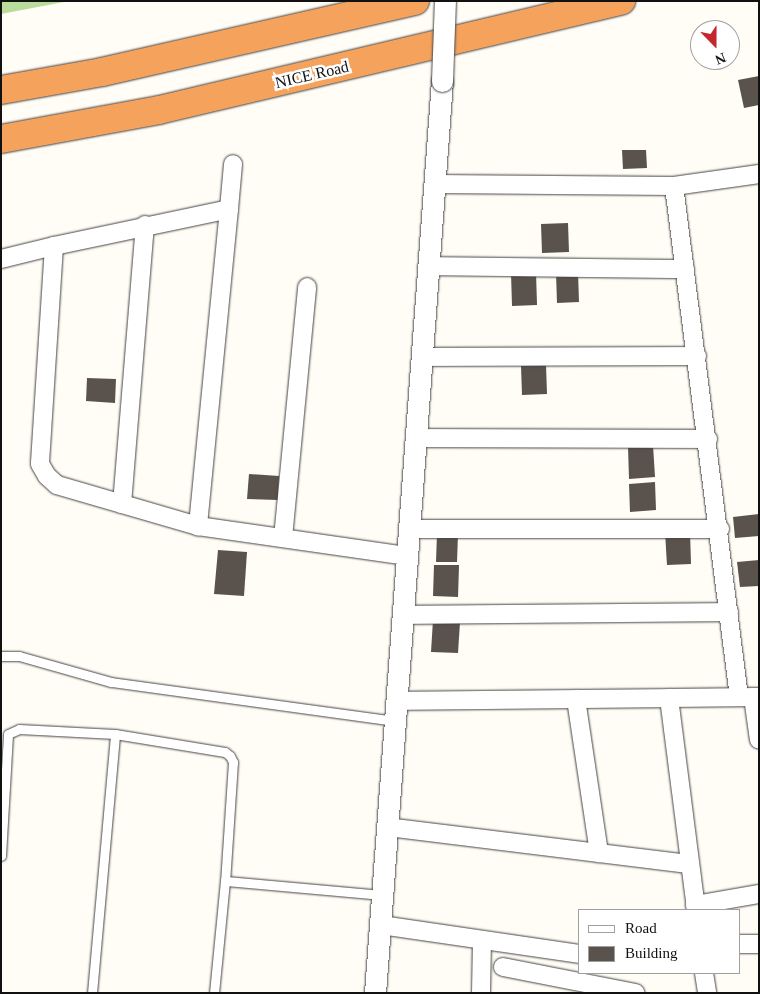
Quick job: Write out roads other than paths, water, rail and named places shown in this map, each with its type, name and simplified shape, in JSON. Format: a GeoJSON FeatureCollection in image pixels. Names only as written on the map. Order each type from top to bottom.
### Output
{"type":"FeatureCollection","features":[{"type":"Feature","properties":{"kind":"highway"},"geometry":{"type":"LineString","coordinates":[[1,90],[102,72],[415,1]]}},
{"type":"Feature","properties":{"kind":"highway","name":"NICE Road"},"geometry":{"type":"LineString","coordinates":[[1,139],[159,110],[621,1]]}},
{"type":"Feature","properties":{"kind":"street"},"geometry":{"type":"LineString","coordinates":[[375,993],[384,895],[406,556],[442,81],[445,1]]}},
{"type":"Feature","properties":{"kind":"street"},"geometry":{"type":"LineString","coordinates":[[198,526],[233,164]]}},
{"type":"Feature","properties":{"kind":"street"},"geometry":{"type":"LineString","coordinates":[[434,184],[674,186],[759,174]]}},
{"type":"Feature","properties":{"kind":"street"},"geometry":{"type":"LineString","coordinates":[[674,186],[720,529],[729,612],[759,740]]}},
{"type":"Feature","properties":{"kind":"street"},"geometry":{"type":"LineString","coordinates":[[1,259],[145,225],[229,209]]}},
{"type":"Feature","properties":{"kind":"street"},"geometry":{"type":"LineString","coordinates":[[122,504],[145,225]]}},
{"type":"Feature","properties":{"kind":"street"},"geometry":{"type":"LineString","coordinates":[[54,246],[40,464],[47,476],[57,485],[198,526],[406,556]]}},
{"type":"Feature","properties":{"kind":"street"},"geometry":{"type":"LineString","coordinates":[[428,266],[685,269]]}},
{"type":"Feature","properties":{"kind":"street"},"geometry":{"type":"LineString","coordinates":[[283,538],[307,287]]}},
{"type":"Feature","properties":{"kind":"street"},"geometry":{"type":"LineString","coordinates":[[421,357],[697,356]]}},
{"type":"Feature","properties":{"kind":"street"},"geometry":{"type":"LineString","coordinates":[[415,438],[708,440]]}},
{"type":"Feature","properties":{"kind":"street"},"geometry":{"type":"LineString","coordinates":[[409,529],[720,529]]}},
{"type":"Feature","properties":{"kind":"street"},"geometry":{"type":"LineString","coordinates":[[402,615],[729,612]]}},
{"type":"Feature","properties":{"kind":"street"},"geometry":{"type":"LineString","coordinates":[[396,711],[576,699],[750,697]]}},
{"type":"Feature","properties":{"kind":"street"},"geometry":{"type":"LineString","coordinates":[[669,698],[696,908],[759,894]]}},
{"type":"Feature","properties":{"kind":"street"},"geometry":{"type":"LineString","coordinates":[[576,699],[598,853]]}},
{"type":"Feature","properties":{"kind":"street"},"geometry":{"type":"LineString","coordinates":[[387,827],[690,864]]}},
{"type":"Feature","properties":{"kind":"street"},"geometry":{"type":"LineString","coordinates":[[381,925],[578,954]]}},
{"type":"Feature","properties":{"kind":"street"},"geometry":{"type":"LineString","coordinates":[[481,993],[482,940]]}},
{"type":"Feature","properties":{"kind":"street"},"geometry":{"type":"LineString","coordinates":[[740,944],[759,944]]}},
{"type":"Feature","properties":{"kind":"street"},"geometry":{"type":"LineString","coordinates":[[503,967],[635,993]]}},
{"type":"Feature","properties":{"kind":"street"},"geometry":{"type":"LineString","coordinates":[[704,974],[707,993]]}},
{"type":"Feature","properties":{"kind":"lane"},"geometry":{"type":"LineString","coordinates":[[1,656],[19,656],[111,682],[396,711]]}},
{"type":"Feature","properties":{"kind":"lane"},"geometry":{"type":"LineString","coordinates":[[1,856],[8,734],[19,728],[115,734],[225,752],[233,762],[225,881],[214,993]]}},
{"type":"Feature","properties":{"kind":"lane"},"geometry":{"type":"LineString","coordinates":[[92,993],[115,734]]}},
{"type":"Feature","properties":{"kind":"lane"},"geometry":{"type":"LineString","coordinates":[[225,881],[384,895]]}}]}
